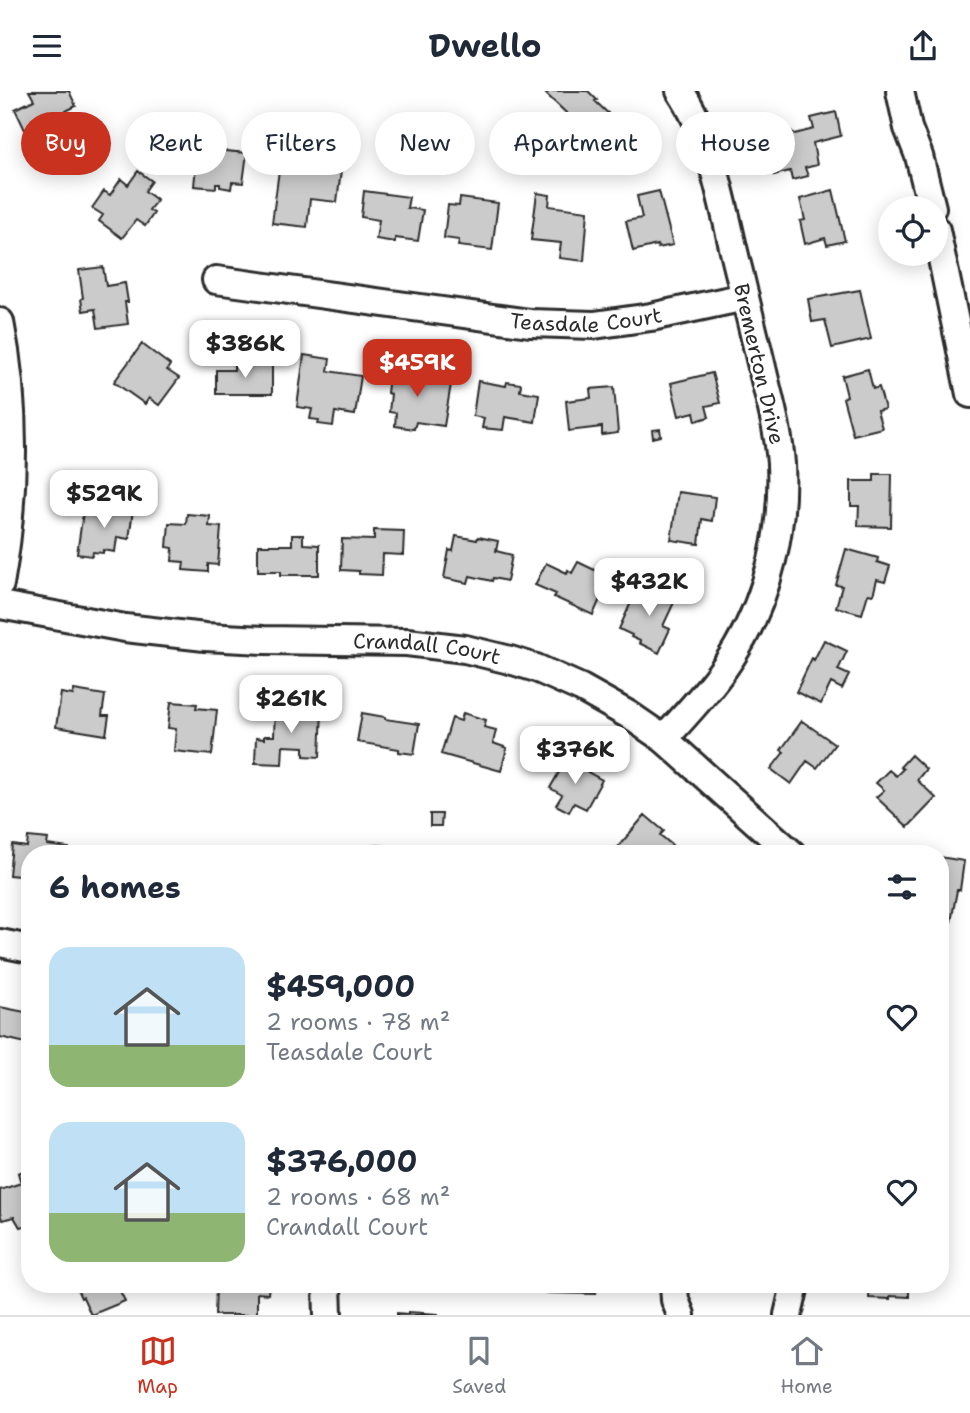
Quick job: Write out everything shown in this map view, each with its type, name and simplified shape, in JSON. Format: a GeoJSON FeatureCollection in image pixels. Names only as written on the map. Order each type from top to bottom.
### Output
{"type":"FeatureCollection","features":[{"type":"Feature","properties":{"kind":"street","name":"Bremerton Drive"},"geometry":{"type":"LineString","coordinates":[[664,740],[714,682],[737,648],[753,616],[767,581],[776,543],[781,502],[781,463],[775,420],[745,297],[711,160],[701,131],[680,91]]}},
{"type":"Feature","properties":{"kind":"street"},"geometry":{"type":"LineString","coordinates":[[900,91],[908,128],[929,196]]}},
{"type":"Feature","properties":{"kind":"street"},"geometry":{"type":"LineString","coordinates":[[947,266],[962,315],[970,394]]}},
{"type":"Feature","properties":{"kind":"street","name":"Teasdale Court"},"geometry":{"type":"LineString","coordinates":[[216,280],[530,323],[594,325],[651,317],[745,297]]}},
{"type":"Feature","properties":{"kind":"street"},"geometry":{"type":"LineString","coordinates":[[0,322],[10,400],[11,486],[0,584]]}},
{"type":"Feature","properties":{"kind":"street","name":"Crandall Court"},"geometry":{"type":"LineString","coordinates":[[0,605],[125,628],[205,637],[407,642],[465,649],[510,660],[581,688],[629,715],[664,740],[782,845]]}},
{"type":"Feature","properties":{"kind":"street"},"geometry":{"type":"LineString","coordinates":[[0,943],[21,947]]}},
{"type":"Feature","properties":{"kind":"street"},"geometry":{"type":"LineString","coordinates":[[327,1293],[328,1315]]}},
{"type":"Feature","properties":{"kind":"street"},"geometry":{"type":"LineString","coordinates":[[675,1293],[681,1315]]}},
{"type":"Feature","properties":{"kind":"street"},"geometry":{"type":"LineString","coordinates":[[788,1315],[793,1293]]}},
{"type":"Feature","properties":{"kind":"building"},"geometry":{"type":"Polygon","coordinates":[[[29,91],[69,91],[76,106],[64,112],[21,112],[21,122],[15,109],[34,100],[29,91]]]}},
{"type":"Feature","properties":{"kind":"building"},"geometry":{"type":"Polygon","coordinates":[[[550,91],[588,91],[607,112],[565,112],[546,94],[550,91]]]}},
{"type":"Feature","properties":{"kind":"building"},"geometry":{"type":"Polygon","coordinates":[[[836,112],[841,136],[813,143],[817,165],[805,168],[808,176],[792,180],[791,175],[795,175],[795,134],[814,129],[811,118],[836,112]]]}},
{"type":"Feature","properties":{"kind":"building"},"geometry":{"type":"Polygon","coordinates":[[[227,151],[241,152],[243,183],[232,182],[231,189],[220,187],[220,184],[216,184],[216,188],[194,186],[195,175],[227,175],[227,151]]]}},
{"type":"Feature","properties":{"kind":"building"},"geometry":{"type":"Polygon","coordinates":[[[135,175],[144,175],[152,181],[145,191],[157,200],[149,210],[154,213],[145,226],[136,220],[122,238],[99,221],[103,215],[92,208],[104,191],[110,195],[121,179],[128,185],[135,175]]]}},
{"type":"Feature","properties":{"kind":"building"},"geometry":{"type":"Polygon","coordinates":[[[278,175],[340,175],[337,202],[310,199],[307,227],[272,223],[278,175]]]}},
{"type":"Feature","properties":{"kind":"building"},"geometry":{"type":"Polygon","coordinates":[[[833,190],[845,241],[827,245],[825,238],[805,244],[800,221],[805,220],[800,199],[833,190]]]}},
{"type":"Feature","properties":{"kind":"building"},"geometry":{"type":"Polygon","coordinates":[[[364,191],[409,197],[407,208],[423,210],[418,241],[376,239],[379,220],[361,217],[364,191]]]}},
{"type":"Feature","properties":{"kind":"building"},"geometry":{"type":"Polygon","coordinates":[[[659,191],[673,245],[658,248],[657,245],[633,251],[626,221],[642,218],[637,196],[659,191]]]}},
{"type":"Feature","properties":{"kind":"building"},"geometry":{"type":"Polygon","coordinates":[[[537,193],[550,195],[549,206],[588,211],[584,261],[559,258],[561,243],[531,240],[537,193]]]}},
{"type":"Feature","properties":{"kind":"building"},"geometry":{"type":"Polygon","coordinates":[[[460,198],[498,203],[492,250],[458,246],[459,240],[444,238],[448,205],[459,206],[460,198]]]}},
{"type":"Feature","properties":{"kind":"building"},"geometry":{"type":"Polygon","coordinates":[[[103,267],[106,286],[125,283],[128,324],[98,328],[95,309],[83,311],[79,270],[103,267]]]}},
{"type":"Feature","properties":{"kind":"building"},"geometry":{"type":"Polygon","coordinates":[[[860,290],[871,339],[832,348],[825,320],[812,322],[808,299],[860,290]]]}},
{"type":"Feature","properties":{"kind":"building"},"geometry":{"type":"Polygon","coordinates":[[[142,344],[170,365],[167,370],[179,378],[159,405],[149,398],[145,404],[114,382],[142,344]]]}},
{"type":"Feature","properties":{"kind":"building"},"geometry":{"type":"Polygon","coordinates":[[[304,355],[330,359],[328,371],[361,376],[355,415],[335,412],[333,426],[318,424],[319,420],[310,419],[312,409],[297,407],[304,355]]]}},
{"type":"Feature","properties":{"kind":"building"},"geometry":{"type":"Polygon","coordinates":[[[234,364],[272,364],[272,394],[216,394],[216,370],[234,370],[234,364]]]}},
{"type":"Feature","properties":{"kind":"building"},"geometry":{"type":"Polygon","coordinates":[[[390,368],[415,372],[414,378],[451,384],[444,426],[416,422],[414,429],[395,426],[396,413],[389,412],[391,394],[387,393],[390,368]]]}},
{"type":"Feature","properties":{"kind":"building"},"geometry":{"type":"Polygon","coordinates":[[[868,369],[873,389],[879,387],[885,409],[877,411],[882,428],[853,435],[843,398],[847,396],[842,376],[868,369]]]}},
{"type":"Feature","properties":{"kind":"building"},"geometry":{"type":"Polygon","coordinates":[[[712,373],[720,403],[706,406],[709,417],[696,421],[694,412],[679,416],[671,383],[712,373]]]}},
{"type":"Feature","properties":{"kind":"building"},"geometry":{"type":"Polygon","coordinates":[[[478,381],[506,386],[507,382],[521,384],[520,391],[539,394],[535,422],[505,417],[503,430],[482,428],[484,418],[473,416],[478,381]]]}},
{"type":"Feature","properties":{"kind":"building"},"geometry":{"type":"Polygon","coordinates":[[[614,387],[618,433],[602,435],[602,427],[569,431],[566,401],[591,398],[590,389],[614,387]]]}},
{"type":"Feature","properties":{"kind":"building"},"geometry":{"type":"Polygon","coordinates":[[[660,429],[661,436],[653,438],[652,430],[660,429]]]}},
{"type":"Feature","properties":{"kind":"building"},"geometry":{"type":"Polygon","coordinates":[[[874,474],[892,474],[891,527],[858,526],[859,506],[851,506],[851,481],[874,481],[874,474]]]}},
{"type":"Feature","properties":{"kind":"building"},"geometry":{"type":"Polygon","coordinates":[[[678,492],[715,497],[712,521],[702,519],[699,544],[671,540],[678,492]]]}},
{"type":"Feature","properties":{"kind":"building"},"geometry":{"type":"Polygon","coordinates":[[[98,505],[133,510],[129,539],[117,537],[115,552],[103,550],[103,553],[93,552],[92,556],[77,554],[83,512],[97,514],[98,505]]]}},
{"type":"Feature","properties":{"kind":"building"},"geometry":{"type":"Polygon","coordinates":[[[187,514],[210,516],[209,526],[221,527],[218,565],[208,564],[208,572],[183,570],[184,562],[172,561],[173,548],[167,547],[169,523],[186,524],[187,514]]]}},
{"type":"Feature","properties":{"kind":"building"},"geometry":{"type":"Polygon","coordinates":[[[374,530],[404,531],[403,555],[383,554],[382,575],[341,570],[342,539],[374,540],[374,530]]]}},
{"type":"Feature","properties":{"kind":"building"},"geometry":{"type":"Polygon","coordinates":[[[292,535],[303,535],[303,544],[319,545],[319,575],[281,575],[281,571],[258,571],[258,545],[292,545],[292,535]]]}},
{"type":"Feature","properties":{"kind":"building"},"geometry":{"type":"Polygon","coordinates":[[[456,536],[498,541],[496,551],[512,555],[507,581],[470,576],[468,583],[444,578],[449,550],[453,551],[456,536]]]}},
{"type":"Feature","properties":{"kind":"building"},"geometry":{"type":"Polygon","coordinates":[[[846,549],[878,558],[877,562],[890,566],[885,582],[877,580],[873,595],[868,594],[862,614],[836,607],[842,586],[836,585],[846,549]]]}},
{"type":"Feature","properties":{"kind":"building"},"geometry":{"type":"Polygon","coordinates":[[[578,562],[605,575],[600,586],[605,588],[593,615],[535,585],[546,563],[572,573],[578,562]]]}},
{"type":"Feature","properties":{"kind":"building"},"geometry":{"type":"Polygon","coordinates":[[[658,587],[677,596],[663,626],[670,629],[659,653],[619,629],[637,589],[654,597],[658,587]]]}},
{"type":"Feature","properties":{"kind":"building"},"geometry":{"type":"Polygon","coordinates":[[[824,640],[847,651],[838,670],[849,675],[842,689],[831,683],[821,704],[796,692],[824,640]]]}},
{"type":"Feature","properties":{"kind":"building"},"geometry":{"type":"Polygon","coordinates":[[[74,690],[105,695],[102,716],[109,716],[106,735],[56,727],[61,693],[73,695],[74,690]]]}},
{"type":"Feature","properties":{"kind":"building"},"geometry":{"type":"Polygon","coordinates":[[[171,702],[197,704],[196,708],[217,710],[212,755],[174,751],[176,729],[168,728],[171,702]]]}},
{"type":"Feature","properties":{"kind":"building"},"geometry":{"type":"Polygon","coordinates":[[[275,708],[322,710],[320,757],[304,756],[304,747],[283,746],[282,764],[255,763],[256,738],[274,736],[275,708]]]}},
{"type":"Feature","properties":{"kind":"building"},"geometry":{"type":"Polygon","coordinates":[[[362,713],[419,724],[414,754],[357,742],[362,713]]]}},
{"type":"Feature","properties":{"kind":"building"},"geometry":{"type":"Polygon","coordinates":[[[463,713],[486,720],[484,727],[496,730],[493,743],[507,748],[501,771],[441,754],[452,718],[461,721],[463,713]]]}},
{"type":"Feature","properties":{"kind":"building"},"geometry":{"type":"Polygon","coordinates":[[[802,721],[835,744],[817,768],[807,761],[791,784],[771,769],[802,721]]]}},
{"type":"Feature","properties":{"kind":"building"},"geometry":{"type":"Polygon","coordinates":[[[911,755],[926,769],[917,780],[936,798],[908,827],[876,797],[884,790],[876,783],[889,770],[896,776],[911,755]]]}},
{"type":"Feature","properties":{"kind":"building"},"geometry":{"type":"Polygon","coordinates":[[[566,760],[602,780],[586,809],[574,803],[569,812],[556,805],[562,795],[550,788],[566,760]]]}},
{"type":"Feature","properties":{"kind":"building"},"geometry":{"type":"Polygon","coordinates":[[[430,814],[442,814],[441,826],[430,826],[430,814]]]}},
{"type":"Feature","properties":{"kind":"building"},"geometry":{"type":"Polygon","coordinates":[[[645,815],[664,831],[660,835],[672,845],[620,845],[645,815]]]}},
{"type":"Feature","properties":{"kind":"building"},"geometry":{"type":"Polygon","coordinates":[[[28,837],[48,839],[47,845],[27,845],[28,837]]]}},
{"type":"Feature","properties":{"kind":"building"},"geometry":{"type":"Polygon","coordinates":[[[12,845],[21,846],[21,876],[9,875],[12,845]]]}},
{"type":"Feature","properties":{"kind":"building"},"geometry":{"type":"Polygon","coordinates":[[[949,858],[964,861],[960,890],[957,890],[951,922],[949,858]]]}},
{"type":"Feature","properties":{"kind":"building"},"geometry":{"type":"Polygon","coordinates":[[[0,1007],[21,1011],[21,1042],[0,1037],[0,1007]]]}},
{"type":"Feature","properties":{"kind":"building"},"geometry":{"type":"Polygon","coordinates":[[[21,1183],[21,1227],[14,1217],[2,1220],[0,1190],[21,1183]]]}},
{"type":"Feature","properties":{"kind":"building"},"geometry":{"type":"Polygon","coordinates":[[[79,1293],[121,1293],[125,1301],[91,1315],[83,1297],[79,1293]]]}},
{"type":"Feature","properties":{"kind":"building"},"geometry":{"type":"Polygon","coordinates":[[[216,1293],[257,1293],[257,1315],[215,1315],[216,1293]]]}},
{"type":"Feature","properties":{"kind":"building"},"geometry":{"type":"Polygon","coordinates":[[[869,1293],[909,1293],[909,1297],[869,1298],[869,1293]]]}},
{"type":"Feature","properties":{"kind":"building"},"geometry":{"type":"Polygon","coordinates":[[[408,1312],[438,1314],[438,1315],[397,1315],[408,1312]]]}}]}
